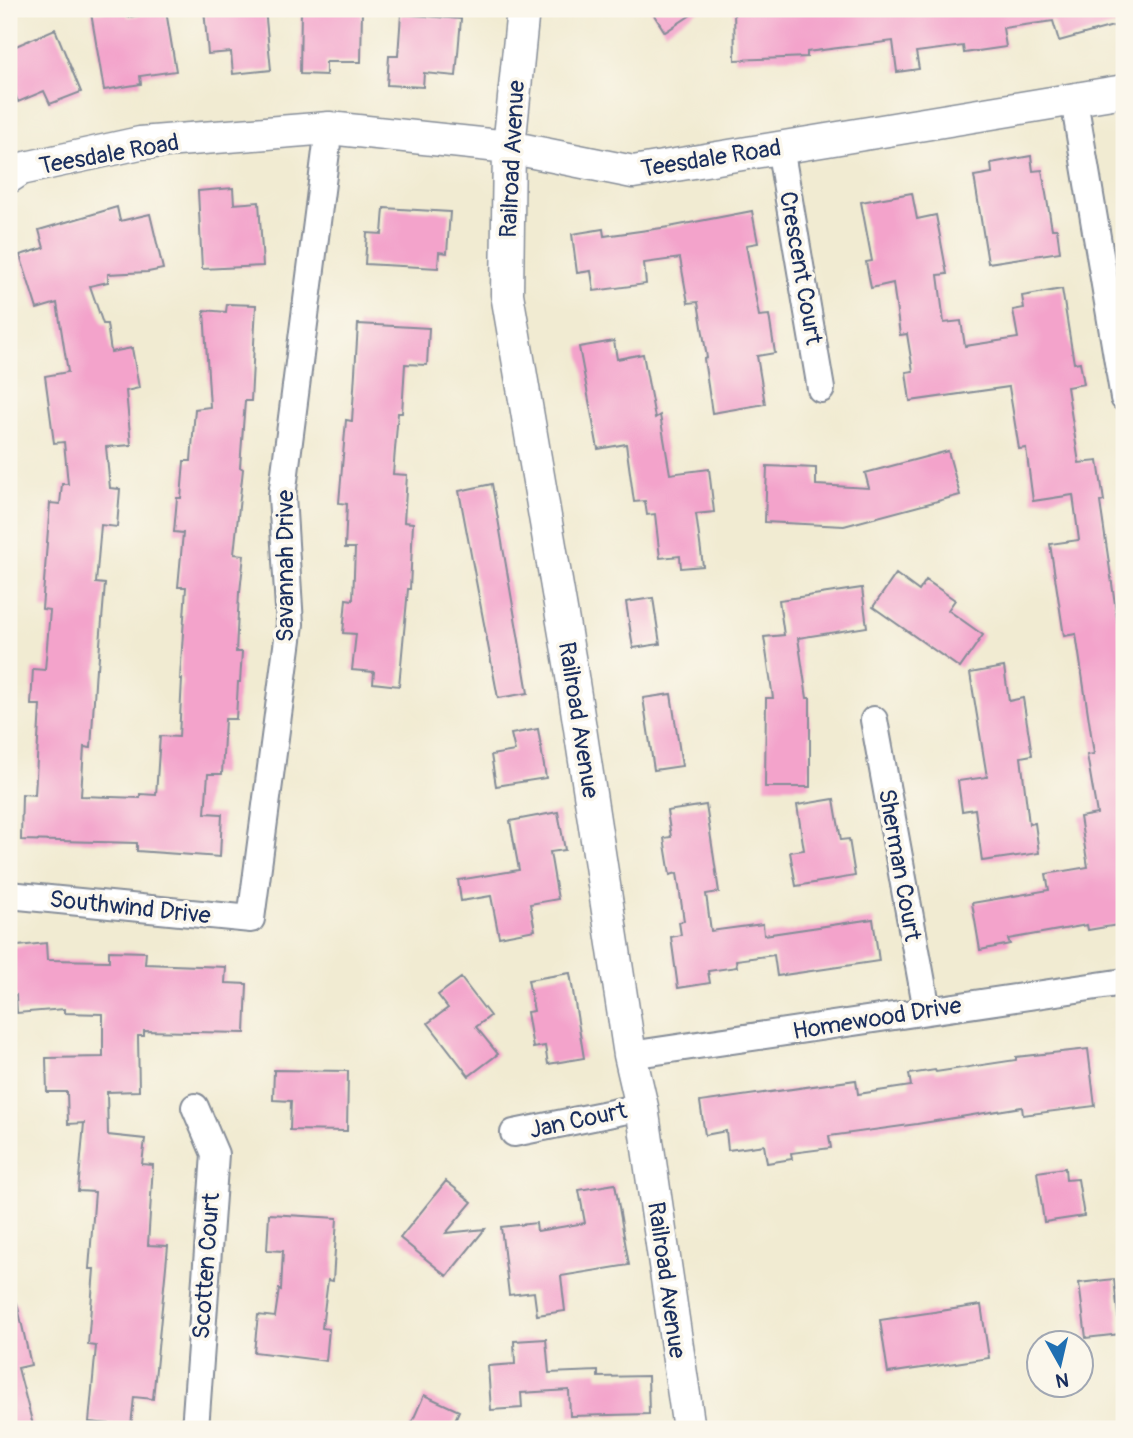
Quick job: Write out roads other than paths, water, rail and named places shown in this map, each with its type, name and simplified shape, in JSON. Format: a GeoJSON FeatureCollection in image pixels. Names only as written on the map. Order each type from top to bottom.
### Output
{"type":"FeatureCollection","features":[{"type":"Feature","properties":{"kind":"street","name":"Railroad Avenue"},"geometry":{"type":"LineString","coordinates":[[523,9],[509,147],[507,294],[570,663],[631,1055],[642,1107],[689,1429]]}},
{"type":"Feature","properties":{"kind":"street","name":"Teesdale Road"},"geometry":{"type":"LineString","coordinates":[[9,177],[21,169],[139,143],[329,128],[509,147],[633,172],[1124,91]]}},
{"type":"Feature","properties":{"kind":"street"},"geometry":{"type":"LineString","coordinates":[[1073,100],[1124,398]]}},
{"type":"Feature","properties":{"kind":"street","name":"Savannah Drive"},"geometry":{"type":"LineString","coordinates":[[251,919],[290,624],[282,496],[329,128]]}},
{"type":"Feature","properties":{"kind":"street","name":"Crescent Court"},"geometry":{"type":"LineString","coordinates":[[780,147],[821,389]]}},
{"type":"Feature","properties":{"kind":"street","name":"Sherman Court"},"geometry":{"type":"LineString","coordinates":[[874,720],[927,1010]]}},
{"type":"Feature","properties":{"kind":"street","name":"Southwind Drive"},"geometry":{"type":"LineString","coordinates":[[9,895],[251,919]]}},
{"type":"Feature","properties":{"kind":"street","name":"Homewood Drive"},"geometry":{"type":"LineString","coordinates":[[631,1055],[1124,982]]}},
{"type":"Feature","properties":{"kind":"street","name":"Scotten Court"},"geometry":{"type":"LineString","coordinates":[[195,1107],[215,1154],[195,1429]]}},
{"type":"Feature","properties":{"kind":"street","name":"Jan Court"},"geometry":{"type":"LineString","coordinates":[[514,1133],[642,1107]]}}]}
